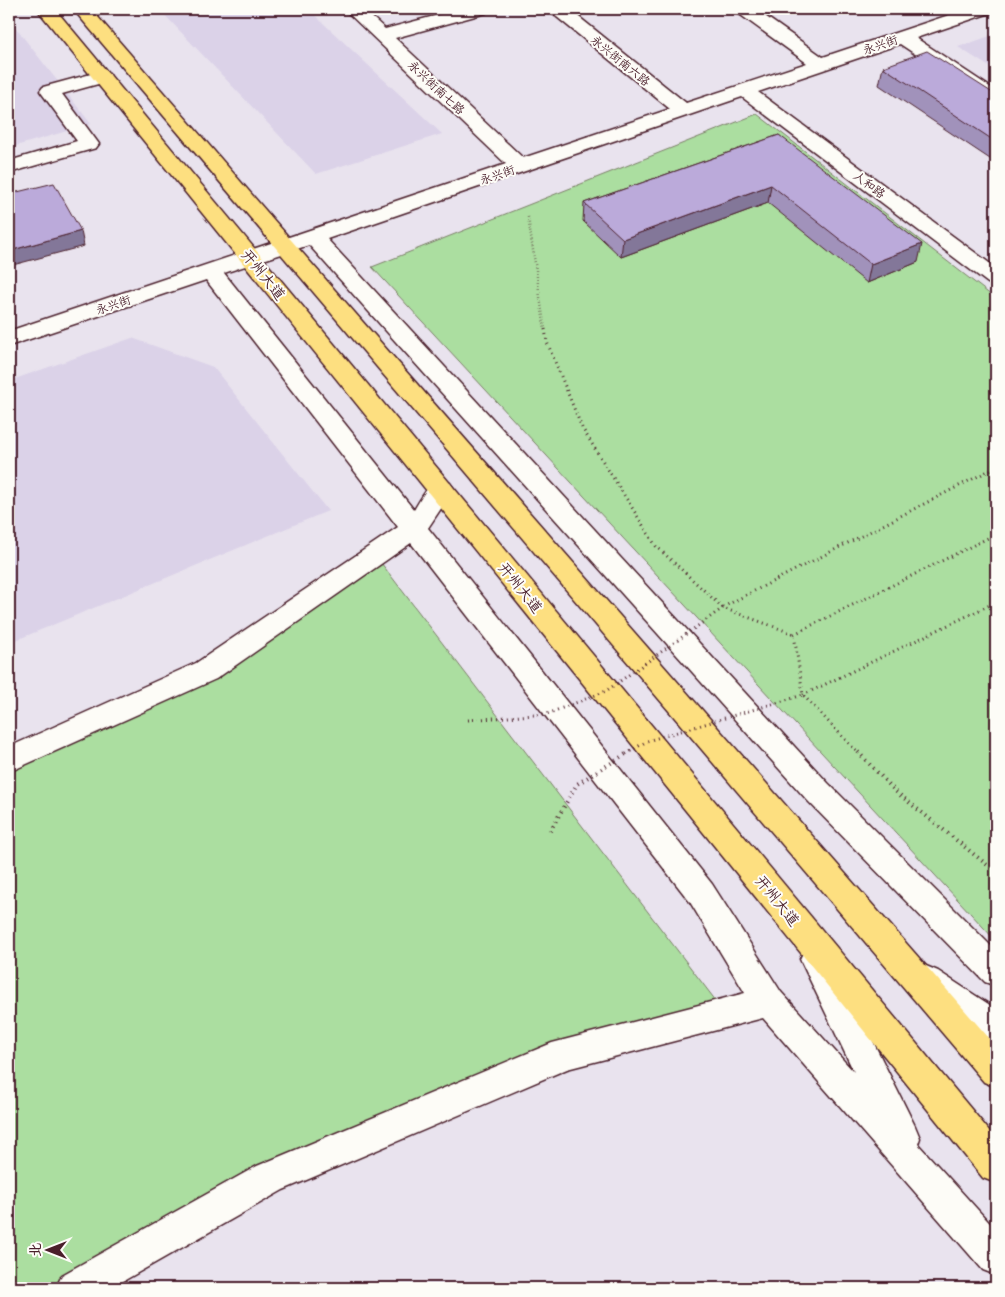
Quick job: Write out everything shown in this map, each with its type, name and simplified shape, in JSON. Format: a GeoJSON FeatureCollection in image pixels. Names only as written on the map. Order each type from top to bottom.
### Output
{"type":"FeatureCollection","features":[{"type":"Feature","properties":{"kind":"highway","name":"开州大道"},"geometry":{"type":"LineString","coordinates":[[46,9],[996,1166]]}},
{"type":"Feature","properties":{"kind":"highway"},"geometry":{"type":"LineString","coordinates":[[82,9],[284,246],[996,1070]]}},
{"type":"Feature","properties":{"kind":"street","name":"永兴街南七路"},"geometry":{"type":"LineString","coordinates":[[353,9],[520,166]]}},
{"type":"Feature","properties":{"kind":"street"},"geometry":{"type":"LineString","coordinates":[[382,36],[480,9]]}},
{"type":"Feature","properties":{"kind":"street","name":"永兴街南六路"},"geometry":{"type":"LineString","coordinates":[[558,9],[684,111]]}},
{"type":"Feature","properties":{"kind":"street"},"geometry":{"type":"LineString","coordinates":[[744,9],[821,64]]}},
{"type":"Feature","properties":{"kind":"street"},"geometry":{"type":"LineString","coordinates":[[931,9],[950,20]]}},
{"type":"Feature","properties":{"kind":"street","name":"永兴街"},"geometry":{"type":"LineString","coordinates":[[9,339],[984,9]]}},
{"type":"Feature","properties":{"kind":"street"},"geometry":{"type":"LineString","coordinates":[[902,37],[996,98]]}},
{"type":"Feature","properties":{"kind":"street"},"geometry":{"type":"LineString","coordinates":[[9,167],[89,144],[50,92],[102,77]]}},
{"type":"Feature","properties":{"kind":"street","name":"人和路"},"geometry":{"type":"LineString","coordinates":[[744,90],[996,278]]}},
{"type":"Feature","properties":{"kind":"street"},"geometry":{"type":"LineString","coordinates":[[314,236],[818,792],[996,972]]}},
{"type":"Feature","properties":{"kind":"street"},"geometry":{"type":"LineString","coordinates":[[210,271],[415,528],[701,893],[770,1002],[996,1257]]}},
{"type":"Feature","properties":{"kind":"street"},"geometry":{"type":"LineString","coordinates":[[9,760],[206,671],[415,528],[441,489]]}},
{"type":"Feature","properties":{"kind":"street"},"geometry":{"type":"LineString","coordinates":[[803,930],[916,1168]]}},
{"type":"Feature","properties":{"kind":"street"},"geometry":{"type":"LineString","coordinates":[[909,970],[996,1027]]}},
{"type":"Feature","properties":{"kind":"street"},"geometry":{"type":"LineString","coordinates":[[75,1288],[270,1178],[564,1054],[770,1002]]}},
{"type":"Feature","properties":{"kind":"path"},"geometry":{"type":"LineString","coordinates":[[528,217],[548,342],[582,428],[656,546],[723,608],[794,634],[996,534]]}},
{"type":"Feature","properties":{"kind":"path"},"geometry":{"type":"LineString","coordinates":[[468,720],[547,714],[606,691],[723,608],[996,467]]}},
{"type":"Feature","properties":{"kind":"path"},"geometry":{"type":"LineString","coordinates":[[550,831],[577,784],[647,740],[802,695],[996,602]]}},
{"type":"Feature","properties":{"kind":"path"},"geometry":{"type":"LineString","coordinates":[[794,634],[802,695],[895,791],[996,872]]}},
{"type":"Feature","properties":{"kind":"shaded area"},"geometry":{"type":"Polygon","coordinates":[[[159,9],[308,9],[442,134],[316,174],[159,9]]]}},
{"type":"Feature","properties":{"kind":"shaded area"},"geometry":{"type":"Polygon","coordinates":[[[9,19],[91,124],[9,148],[9,19]]]}},
{"type":"Feature","properties":{"kind":"shaded area"},"geometry":{"type":"Polygon","coordinates":[[[996,34],[996,71],[958,47],[996,34]]]}},
{"type":"Feature","properties":{"kind":"shaded area"},"geometry":{"type":"Polygon","coordinates":[[[132,338],[213,367],[328,511],[9,643],[9,381],[132,338]]]}},
{"type":"Feature","properties":{"kind":"green space"},"geometry":{"type":"Polygon","coordinates":[[[757,114],[996,299],[996,941],[372,267],[757,114]]]}},
{"type":"Feature","properties":{"kind":"green space"},"geometry":{"type":"Polygon","coordinates":[[[375,555],[726,1014],[564,1054],[270,1178],[75,1288],[9,1288],[9,760],[206,671],[375,555]]]}},
{"type":"Feature","properties":{"kind":"building"},"geometry":{"type":"Polygon","coordinates":[[[927,51],[996,95],[996,142],[883,67],[927,51]]]}},
{"type":"Feature","properties":{"kind":"building"},"geometry":{"type":"Polygon","coordinates":[[[779,135],[922,244],[871,264],[771,185],[623,239],[584,203],[779,135]]]}},
{"type":"Feature","properties":{"kind":"building"},"geometry":{"type":"Polygon","coordinates":[[[54,183],[81,231],[9,251],[9,194],[54,183]]]}}]}
